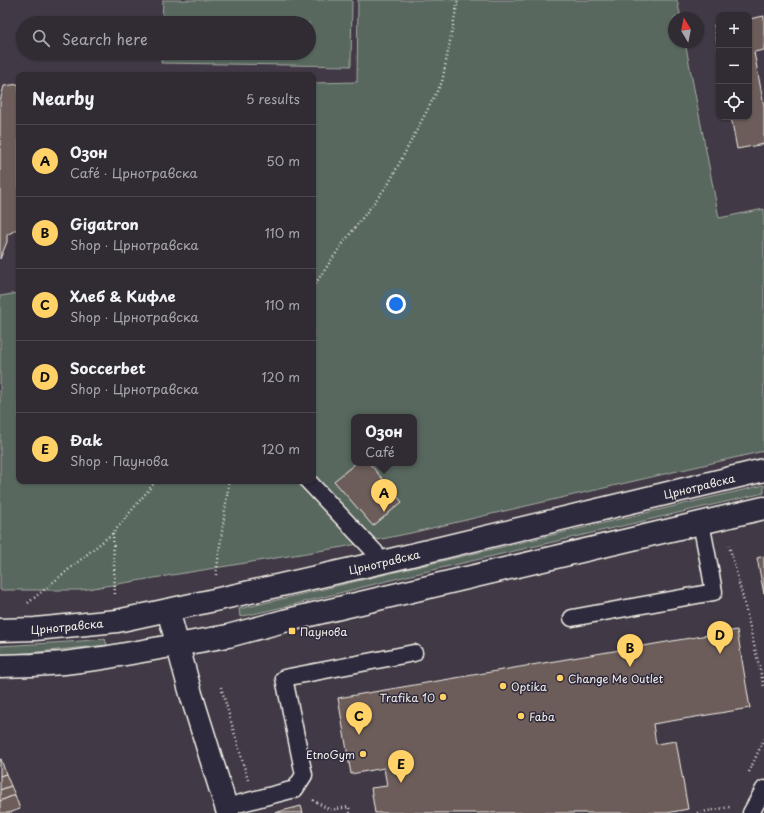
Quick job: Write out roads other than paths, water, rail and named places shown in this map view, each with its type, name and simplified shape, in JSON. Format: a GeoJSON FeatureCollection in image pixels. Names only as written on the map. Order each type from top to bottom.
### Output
{"type":"FeatureCollection","features":[{"type":"Feature","properties":{"kind":"main road","name":"Црнотравска"},"geometry":{"type":"LineString","coordinates":[[0,630],[35,629],[117,621],[378,563],[764,470]]}},
{"type":"Feature","properties":{"kind":"main road"},"geometry":{"type":"LineString","coordinates":[[0,666],[90,660],[228,636],[284,621],[764,508]]}},
{"type":"Feature","properties":{"kind":"main road"},"geometry":{"type":"LineString","coordinates":[[168,610],[227,810]]}},
{"type":"Feature","properties":{"kind":"lane"},"geometry":{"type":"LineString","coordinates":[[311,484],[374,552],[378,563]]}},
{"type":"Feature","properties":{"kind":"lane"},"geometry":{"type":"LineString","coordinates":[[572,618],[714,592],[701,523]]}},
{"type":"Feature","properties":{"kind":"lane"},"geometry":{"type":"LineString","coordinates":[[227,810],[254,800],[295,789],[304,775],[284,678],[414,653]]}},
{"type":"Feature","properties":{"kind":"lane"},"geometry":{"type":"LineString","coordinates":[[752,813],[764,789]]}},
{"type":"Feature","properties":{"kind":"place","name":"Озон"},"geometry":{"type":"Point","coordinates":[384,512]}},
{"type":"Feature","properties":{"kind":"place","name":"Паунова"},"geometry":{"type":"Point","coordinates":[292,631]}},
{"type":"Feature","properties":{"kind":"place","name":"Soccerbet"},"geometry":{"type":"Point","coordinates":[720,654]}},
{"type":"Feature","properties":{"kind":"place","name":"Gigatron"},"geometry":{"type":"Point","coordinates":[630,667]}},
{"type":"Feature","properties":{"kind":"place","name":"Change Me Outlet"},"geometry":{"type":"Point","coordinates":[560,678]}},
{"type":"Feature","properties":{"kind":"place","name":"Optika"},"geometry":{"type":"Point","coordinates":[503,686]}},
{"type":"Feature","properties":{"kind":"place","name":"Trafika 10"},"geometry":{"type":"Point","coordinates":[443,697]}},
{"type":"Feature","properties":{"kind":"place","name":"Faba"},"geometry":{"type":"Point","coordinates":[521,716]}},
{"type":"Feature","properties":{"kind":"place","name":"Хлеб & Кифле"},"geometry":{"type":"Point","coordinates":[359,735]}},
{"type":"Feature","properties":{"kind":"place","name":"EtnoGym"},"geometry":{"type":"Point","coordinates":[363,754]}},
{"type":"Feature","properties":{"kind":"place","name":"Đak"},"geometry":{"type":"Point","coordinates":[401,783]}}]}
